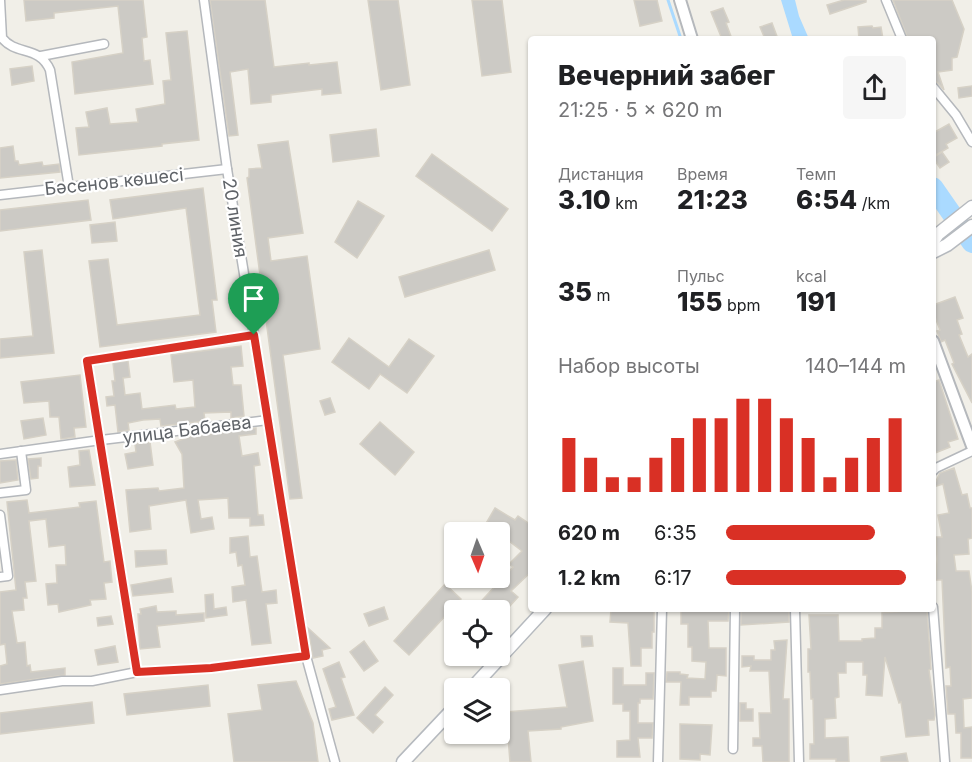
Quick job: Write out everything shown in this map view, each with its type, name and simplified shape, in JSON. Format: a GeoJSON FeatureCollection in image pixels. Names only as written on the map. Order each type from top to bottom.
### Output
{"type":"FeatureCollection","features":[{"type":"Feature","properties":{"kind":"main road"},"geometry":{"type":"LineString","coordinates":[[936,238],[972,207]]}},
{"type":"Feature","properties":{"kind":"main road"},"geometry":{"type":"LineString","coordinates":[[936,250],[972,226]]}},
{"type":"Feature","properties":{"kind":"main road"},"geometry":{"type":"LineString","coordinates":[[481,678],[543,612]]}},
{"type":"Feature","properties":{"kind":"main road"},"geometry":{"type":"LineString","coordinates":[[403,762],[444,719]]}},
{"type":"Feature","properties":{"kind":"street"},"geometry":{"type":"LineString","coordinates":[[0,0],[4,42],[12,47],[41,56],[50,70],[69,187]]}},
{"type":"Feature","properties":{"kind":"street","name":"20 линия"},"geometry":{"type":"LineString","coordinates":[[204,0],[227,170],[306,656],[335,762]]}},
{"type":"Feature","properties":{"kind":"street"},"geometry":{"type":"LineString","coordinates":[[680,0],[691,36]]}},
{"type":"Feature","properties":{"kind":"street"},"geometry":{"type":"LineString","coordinates":[[886,0],[901,36]]}},
{"type":"Feature","properties":{"kind":"street"},"geometry":{"type":"LineString","coordinates":[[41,56],[104,44]]}},
{"type":"Feature","properties":{"kind":"street"},"geometry":{"type":"LineString","coordinates":[[936,91],[956,115],[972,142]]}},
{"type":"Feature","properties":{"kind":"street","name":"Бәсенов көшесі"},"geometry":{"type":"LineString","coordinates":[[0,195],[227,170]]}},
{"type":"Feature","properties":{"kind":"street"},"geometry":{"type":"LineString","coordinates":[[137,672],[87,361],[254,335]]}},
{"type":"Feature","properties":{"kind":"street"},"geometry":{"type":"LineString","coordinates":[[936,349],[972,446]]}},
{"type":"Feature","properties":{"kind":"street","name":"улица Бабаева"},"geometry":{"type":"LineString","coordinates":[[0,454],[268,420]]}},
{"type":"Feature","properties":{"kind":"street"},"geometry":{"type":"LineString","coordinates":[[0,493],[26,490],[21,451]]}},
{"type":"Feature","properties":{"kind":"street"},"geometry":{"type":"LineString","coordinates":[[936,468],[972,451]]}},
{"type":"Feature","properties":{"kind":"street"},"geometry":{"type":"LineString","coordinates":[[0,515],[3,562],[8,576],[0,577]]}},
{"type":"Feature","properties":{"kind":"street"},"geometry":{"type":"LineString","coordinates":[[658,762],[662,612]]}},
{"type":"Feature","properties":{"kind":"street"},"geometry":{"type":"LineString","coordinates":[[733,749],[735,612]]}},
{"type":"Feature","properties":{"kind":"street"},"geometry":{"type":"LineString","coordinates":[[795,612],[799,762]]}},
{"type":"Feature","properties":{"kind":"street"},"geometry":{"type":"LineString","coordinates":[[933,612],[945,762]]}},
{"type":"Feature","properties":{"kind":"street"},"geometry":{"type":"LineString","coordinates":[[0,690],[62,681],[92,681],[137,672],[211,668],[306,656]]}},
{"type":"Feature","properties":{"kind":"water"},"geometry":{"type":"Polygon","coordinates":[[[781,0],[795,0],[808,36],[792,36],[781,0]]]}},
{"type":"Feature","properties":{"kind":"water"},"geometry":{"type":"Polygon","coordinates":[[[936,181],[954,205],[945,213],[936,201],[936,181]]]}},
{"type":"Feature","properties":{"kind":"building"},"geometry":{"type":"Polygon","coordinates":[[[24,0],[143,0],[147,37],[142,38],[144,61],[150,60],[153,84],[75,94],[72,62],[123,53],[118,6],[54,13],[54,18],[26,21],[24,0]]]}},
{"type":"Feature","properties":{"kind":"building"},"geometry":{"type":"Polygon","coordinates":[[[210,0],[265,0],[274,67],[337,62],[341,93],[322,95],[322,89],[271,95],[271,102],[251,104],[248,69],[230,72],[238,135],[229,136],[210,0]]]}},
{"type":"Feature","properties":{"kind":"building"},"geometry":{"type":"Polygon","coordinates":[[[368,0],[398,0],[410,85],[381,90],[368,0]]]}},
{"type":"Feature","properties":{"kind":"building"},"geometry":{"type":"Polygon","coordinates":[[[472,0],[502,0],[511,72],[482,76],[472,0]]]}},
{"type":"Feature","properties":{"kind":"building"},"geometry":{"type":"Polygon","coordinates":[[[634,0],[657,0],[662,21],[640,26],[634,0]]]}},
{"type":"Feature","properties":{"kind":"building"},"geometry":{"type":"Polygon","coordinates":[[[844,0],[866,0],[866,2],[830,14],[827,5],[844,0]]]}},
{"type":"Feature","properties":{"kind":"building"},"geometry":{"type":"Polygon","coordinates":[[[893,0],[952,0],[964,29],[957,57],[952,58],[952,70],[938,72],[944,90],[936,82],[936,36],[907,36],[893,0]]]}},
{"type":"Feature","properties":{"kind":"building"},"geometry":{"type":"Polygon","coordinates":[[[723,8],[729,22],[726,23],[731,36],[721,36],[711,12],[723,8]]]}},
{"type":"Feature","properties":{"kind":"building"},"geometry":{"type":"Polygon","coordinates":[[[772,23],[777,36],[764,36],[760,27],[772,23]]]}},
{"type":"Feature","properties":{"kind":"building"},"geometry":{"type":"Polygon","coordinates":[[[858,27],[881,27],[882,36],[859,36],[858,27]]]}},
{"type":"Feature","properties":{"kind":"building"},"geometry":{"type":"Polygon","coordinates":[[[187,31],[199,140],[79,155],[76,128],[89,127],[86,112],[107,108],[110,124],[138,122],[136,109],[165,104],[163,81],[171,80],[166,33],[187,31]]]}},
{"type":"Feature","properties":{"kind":"building"},"geometry":{"type":"Polygon","coordinates":[[[32,66],[34,81],[12,85],[10,69],[32,66]]]}},
{"type":"Feature","properties":{"kind":"building"},"geometry":{"type":"Polygon","coordinates":[[[972,86],[972,96],[959,98],[958,88],[972,86]]]}},
{"type":"Feature","properties":{"kind":"building"},"geometry":{"type":"Polygon","coordinates":[[[949,124],[957,138],[946,144],[948,148],[936,155],[936,131],[949,124]]]}},
{"type":"Feature","properties":{"kind":"building"},"geometry":{"type":"Polygon","coordinates":[[[376,129],[379,156],[333,162],[330,135],[376,129]]]}},
{"type":"Feature","properties":{"kind":"building"},"geometry":{"type":"Polygon","coordinates":[[[288,141],[303,233],[268,238],[271,261],[307,256],[320,349],[283,355],[302,498],[290,499],[247,178],[249,169],[262,168],[258,145],[288,141]]]}},
{"type":"Feature","properties":{"kind":"building"},"geometry":{"type":"Polygon","coordinates":[[[13,146],[15,161],[18,161],[19,165],[42,162],[43,166],[59,164],[60,172],[0,178],[0,148],[13,146]]]}},
{"type":"Feature","properties":{"kind":"building"},"geometry":{"type":"Polygon","coordinates":[[[942,152],[949,162],[940,168],[936,162],[936,156],[942,152]]]}},
{"type":"Feature","properties":{"kind":"building"},"geometry":{"type":"Polygon","coordinates":[[[432,154],[508,209],[492,231],[416,176],[432,154]]]}},
{"type":"Feature","properties":{"kind":"building"},"geometry":{"type":"Polygon","coordinates":[[[203,188],[217,300],[212,300],[216,332],[100,347],[89,261],[108,259],[117,325],[200,315],[186,208],[113,219],[110,200],[203,188]]]}},
{"type":"Feature","properties":{"kind":"building"},"geometry":{"type":"Polygon","coordinates":[[[88,200],[91,220],[0,231],[0,210],[88,200]]]}},
{"type":"Feature","properties":{"kind":"building"},"geometry":{"type":"Polygon","coordinates":[[[358,201],[384,216],[357,258],[335,242],[358,201]]]}},
{"type":"Feature","properties":{"kind":"building"},"geometry":{"type":"Polygon","coordinates":[[[115,222],[117,241],[92,243],[90,225],[115,222]]]}},
{"type":"Feature","properties":{"kind":"building"},"geometry":{"type":"Polygon","coordinates":[[[42,250],[54,353],[0,358],[0,339],[33,336],[24,252],[42,250]]]}},
{"type":"Feature","properties":{"kind":"building"},"geometry":{"type":"Polygon","coordinates":[[[489,250],[495,270],[405,297],[399,277],[489,250]]]}},
{"type":"Feature","properties":{"kind":"building"},"geometry":{"type":"Polygon","coordinates":[[[955,297],[963,318],[957,320],[962,334],[959,335],[968,357],[972,354],[972,403],[952,364],[954,363],[945,340],[941,342],[937,331],[940,330],[936,320],[936,304],[955,297]]]}},
{"type":"Feature","properties":{"kind":"building"},"geometry":{"type":"Polygon","coordinates":[[[349,338],[389,367],[409,339],[434,356],[407,393],[380,374],[369,389],[332,362],[349,338]]]}},
{"type":"Feature","properties":{"kind":"building"},"geometry":{"type":"Polygon","coordinates":[[[241,346],[243,366],[231,367],[233,385],[241,385],[244,416],[231,418],[231,412],[204,413],[205,421],[161,426],[160,419],[143,420],[128,423],[129,430],[118,432],[115,405],[107,406],[106,397],[114,396],[113,363],[128,361],[130,377],[123,378],[125,395],[140,393],[142,409],[175,405],[176,409],[195,407],[193,380],[174,382],[171,355],[241,346]]]}},
{"type":"Feature","properties":{"kind":"building"},"geometry":{"type":"Polygon","coordinates":[[[80,375],[86,427],[74,428],[75,437],[61,439],[59,417],[50,417],[49,401],[24,403],[21,382],[80,375]]]}},
{"type":"Feature","properties":{"kind":"building"},"geometry":{"type":"Polygon","coordinates":[[[939,380],[958,439],[948,442],[950,447],[936,453],[936,381],[939,380]]]}},
{"type":"Feature","properties":{"kind":"building"},"geometry":{"type":"Polygon","coordinates":[[[330,398],[335,412],[325,415],[320,401],[330,398]]]}},
{"type":"Feature","properties":{"kind":"building"},"geometry":{"type":"Polygon","coordinates":[[[43,418],[46,435],[24,439],[21,421],[43,418]]]}},
{"type":"Feature","properties":{"kind":"building"},"geometry":{"type":"Polygon","coordinates":[[[380,422],[414,452],[395,475],[360,444],[380,422]]]}},
{"type":"Feature","properties":{"kind":"building"},"geometry":{"type":"Polygon","coordinates":[[[256,428],[256,434],[239,436],[242,456],[258,453],[260,465],[254,466],[258,515],[263,515],[264,525],[250,526],[250,518],[229,518],[228,498],[198,500],[201,519],[212,517],[214,529],[191,533],[186,500],[149,506],[151,529],[130,532],[126,490],[158,488],[159,491],[184,488],[182,454],[175,442],[191,436],[256,428]]]}},
{"type":"Feature","properties":{"kind":"building"},"geometry":{"type":"Polygon","coordinates":[[[150,442],[153,465],[128,469],[125,454],[136,452],[135,444],[150,442]]]}},
{"type":"Feature","properties":{"kind":"building"},"geometry":{"type":"Polygon","coordinates":[[[89,450],[95,485],[70,487],[68,467],[80,465],[79,451],[89,450]]]}},
{"type":"Feature","properties":{"kind":"building"},"geometry":{"type":"Polygon","coordinates":[[[41,458],[38,478],[31,479],[28,459],[41,458]]]}},
{"type":"Feature","properties":{"kind":"building"},"geometry":{"type":"Polygon","coordinates":[[[16,460],[18,480],[0,483],[0,461],[16,460]]]}},
{"type":"Feature","properties":{"kind":"building"},"geometry":{"type":"Polygon","coordinates":[[[954,468],[962,495],[967,494],[970,508],[972,508],[972,538],[968,539],[969,554],[954,555],[956,571],[969,571],[972,592],[972,698],[963,699],[964,728],[972,727],[972,758],[961,758],[961,733],[956,733],[955,714],[948,714],[946,686],[951,686],[950,667],[946,668],[942,580],[936,580],[936,537],[942,537],[938,515],[949,513],[943,484],[936,486],[940,473],[954,468]]]}},
{"type":"Feature","properties":{"kind":"building"},"geometry":{"type":"Polygon","coordinates":[[[27,500],[29,513],[80,507],[79,503],[96,501],[104,562],[110,561],[112,582],[104,583],[106,599],[90,600],[91,605],[59,612],[58,604],[48,605],[46,584],[57,583],[56,565],[66,565],[65,545],[49,547],[46,519],[29,521],[36,581],[25,582],[27,598],[23,598],[24,610],[12,611],[17,643],[25,642],[27,666],[30,665],[31,672],[65,668],[65,675],[0,684],[0,666],[7,664],[5,644],[0,645],[0,592],[16,590],[7,502],[27,500]]]}},
{"type":"Feature","properties":{"kind":"building"},"geometry":{"type":"Polygon","coordinates":[[[495,508],[515,520],[518,516],[528,523],[528,575],[511,591],[518,597],[510,606],[510,600],[482,600],[493,588],[510,588],[510,570],[513,567],[510,563],[522,551],[510,542],[510,522],[487,522],[495,508]]]}},
{"type":"Feature","properties":{"kind":"building"},"geometry":{"type":"Polygon","coordinates":[[[248,536],[250,557],[257,556],[262,592],[276,590],[277,603],[266,604],[271,643],[252,645],[246,600],[233,602],[232,587],[245,585],[242,565],[238,566],[236,552],[230,553],[230,538],[248,536]]]}},
{"type":"Feature","properties":{"kind":"building"},"geometry":{"type":"Polygon","coordinates":[[[166,550],[167,564],[136,567],[135,551],[166,550]]]}},
{"type":"Feature","properties":{"kind":"building"},"geometry":{"type":"Polygon","coordinates":[[[171,578],[173,592],[133,596],[131,585],[171,578]]]}},
{"type":"Feature","properties":{"kind":"building"},"geometry":{"type":"Polygon","coordinates":[[[444,585],[444,588],[449,588],[461,599],[444,600],[444,617],[409,655],[394,641],[444,585]]]}},
{"type":"Feature","properties":{"kind":"building"},"geometry":{"type":"Polygon","coordinates":[[[213,594],[214,609],[226,607],[227,615],[206,618],[205,595],[213,594]]]}},
{"type":"Feature","properties":{"kind":"building"},"geometry":{"type":"Polygon","coordinates":[[[156,606],[157,612],[176,611],[176,615],[204,613],[204,621],[157,626],[160,647],[140,649],[138,614],[141,614],[140,609],[156,606]]]}},
{"type":"Feature","properties":{"kind":"building"},"geometry":{"type":"Polygon","coordinates":[[[384,607],[388,619],[369,626],[364,614],[384,607]]]}},
{"type":"Feature","properties":{"kind":"building"},"geometry":{"type":"Polygon","coordinates":[[[611,612],[654,612],[652,648],[641,648],[641,666],[631,666],[628,623],[610,622],[611,612]]]}},
{"type":"Feature","properties":{"kind":"building"},"geometry":{"type":"Polygon","coordinates":[[[681,612],[729,612],[728,621],[708,621],[709,648],[726,648],[726,676],[717,675],[716,691],[711,691],[711,697],[689,697],[689,705],[680,705],[681,682],[666,682],[667,672],[680,672],[680,674],[688,675],[687,678],[705,679],[706,662],[692,661],[692,647],[688,647],[688,624],[681,624],[681,612]]]}},
{"type":"Feature","properties":{"kind":"building"},"geometry":{"type":"Polygon","coordinates":[[[741,612],[789,612],[789,622],[741,625],[741,612]]]}},
{"type":"Feature","properties":{"kind":"building"},"geometry":{"type":"Polygon","coordinates":[[[927,612],[931,669],[929,670],[935,715],[934,720],[928,720],[929,735],[906,737],[901,702],[899,703],[885,657],[882,696],[866,695],[867,675],[863,675],[863,662],[846,662],[846,673],[838,673],[839,697],[835,698],[836,718],[825,719],[825,738],[848,737],[849,762],[836,762],[836,759],[810,759],[810,744],[814,744],[813,699],[811,699],[810,672],[808,672],[808,649],[811,649],[809,615],[838,615],[839,641],[862,641],[862,639],[875,638],[875,628],[882,628],[882,613],[927,612]]]}},
{"type":"Feature","properties":{"kind":"building"},"geometry":{"type":"Polygon","coordinates":[[[111,616],[113,624],[98,626],[97,618],[111,616]]]}},
{"type":"Feature","properties":{"kind":"building"},"geometry":{"type":"Polygon","coordinates":[[[308,628],[330,648],[322,650],[323,656],[313,658],[308,628]]]}},
{"type":"Feature","properties":{"kind":"building"},"geometry":{"type":"Polygon","coordinates":[[[581,636],[592,636],[593,646],[582,647],[581,636]]]}},
{"type":"Feature","properties":{"kind":"building"},"geometry":{"type":"Polygon","coordinates":[[[787,640],[783,699],[789,699],[789,762],[763,762],[762,746],[753,746],[753,738],[760,738],[759,713],[771,713],[769,671],[750,671],[751,666],[742,667],[742,656],[754,656],[754,660],[771,660],[771,650],[775,650],[774,641],[787,640]]]}},
{"type":"Feature","properties":{"kind":"building"},"geometry":{"type":"Polygon","coordinates":[[[364,641],[378,661],[364,671],[350,652],[364,641]]]}},
{"type":"Feature","properties":{"kind":"building"},"geometry":{"type":"Polygon","coordinates":[[[115,646],[118,662],[98,665],[95,650],[115,646]]]}},
{"type":"Feature","properties":{"kind":"building"},"geometry":{"type":"Polygon","coordinates":[[[583,661],[593,721],[561,727],[561,729],[528,731],[531,762],[510,762],[510,712],[567,707],[559,665],[583,661]]]}},
{"type":"Feature","properties":{"kind":"building"},"geometry":{"type":"Polygon","coordinates":[[[339,662],[345,677],[341,678],[354,715],[332,720],[329,709],[336,707],[323,669],[339,662]]]}},
{"type":"Feature","properties":{"kind":"building"},"geometry":{"type":"Polygon","coordinates":[[[613,668],[623,668],[623,685],[646,685],[646,673],[654,673],[653,699],[640,699],[638,703],[638,723],[653,723],[652,738],[638,738],[640,757],[617,757],[617,741],[630,740],[630,711],[623,711],[623,704],[613,704],[613,668]]]}},
{"type":"Feature","properties":{"kind":"building"},"geometry":{"type":"Polygon","coordinates":[[[296,681],[313,723],[318,762],[234,762],[228,714],[262,710],[258,685],[296,681]]]}},
{"type":"Feature","properties":{"kind":"building"},"geometry":{"type":"Polygon","coordinates":[[[208,685],[210,706],[127,715],[124,694],[208,685]]]}},
{"type":"Feature","properties":{"kind":"building"},"geometry":{"type":"Polygon","coordinates":[[[385,687],[393,695],[375,715],[383,722],[373,733],[357,718],[385,687]]]}},
{"type":"Feature","properties":{"kind":"building"},"geometry":{"type":"Polygon","coordinates":[[[92,702],[94,723],[0,734],[0,713],[92,702]]]}},
{"type":"Feature","properties":{"kind":"building"},"geometry":{"type":"Polygon","coordinates":[[[740,703],[746,703],[746,709],[753,709],[753,721],[740,721],[740,703]]]}},
{"type":"Feature","properties":{"kind":"building"},"geometry":{"type":"Polygon","coordinates":[[[680,724],[712,725],[710,755],[700,754],[700,760],[680,759],[680,724]]]}},
{"type":"Feature","properties":{"kind":"building"},"geometry":{"type":"Polygon","coordinates":[[[906,753],[908,762],[881,762],[881,757],[906,753]]]}},
{"type":"Feature","properties":{"kind":"waterway"},"geometry":{"type":"LineString","coordinates":[[668,0],[680,36]]}},
{"type":"Feature","properties":{"kind":"waterway"},"geometry":{"type":"LineString","coordinates":[[936,191],[972,243]]}},
{"type":"Feature","properties":{"kind":"route"},"geometry":{"type":"LineString","coordinates":[[254,335],[306,656],[211,668],[137,672],[87,361],[254,335]]}}]}
